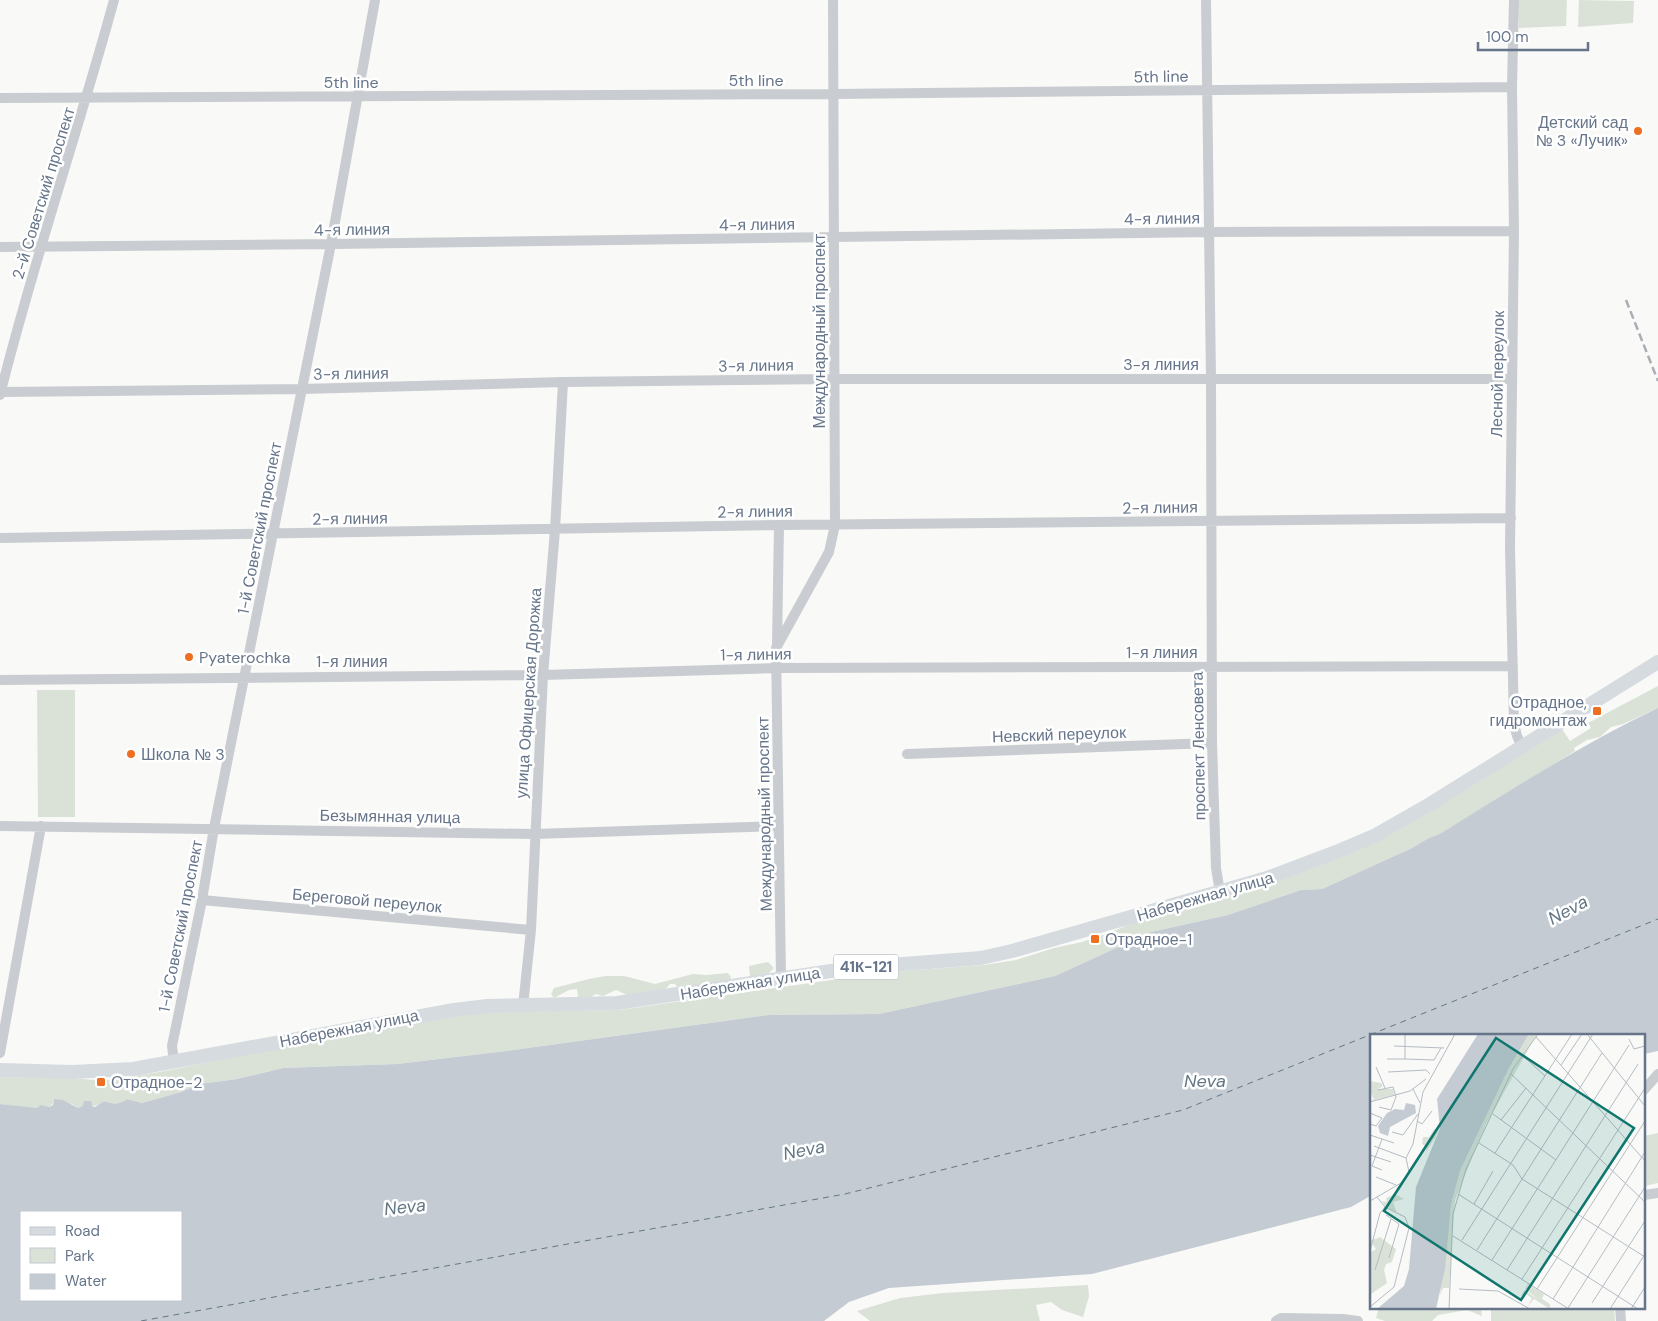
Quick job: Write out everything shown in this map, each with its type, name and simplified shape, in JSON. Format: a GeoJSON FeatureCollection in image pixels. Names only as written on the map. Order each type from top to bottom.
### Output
{"type":"FeatureCollection","features":[{"type":"Feature","properties":{"kind":"main road","name":"41К-121"},"geometry":{"type":"LineString","coordinates":[[1522,747],[1658,662]]}},
{"type":"Feature","properties":{"kind":"main road","name":"Набережная улица"},"geometry":{"type":"LineString","coordinates":[[0,1070],[103,1071],[133,1069],[422,1014],[486,1006],[617,1003],[781,978],[892,964],[981,958],[1074,934],[1267,878],[1308,864],[1374,836],[1522,747]]}},
{"type":"Feature","properties":{"kind":"street","name":"2-й Советский проспект"},"geometry":{"type":"LineString","coordinates":[[0,393],[114,0]]}},
{"type":"Feature","properties":{"kind":"street","name":"1-й Советский проспект"},"geometry":{"type":"LineString","coordinates":[[174,1062],[172,1046],[331,244],[375,0]]}},
{"type":"Feature","properties":{"kind":"street","name":"Международный проспект"},"geometry":{"type":"LineString","coordinates":[[776,648],[829,552],[835,525],[834,0]]}},
{"type":"Feature","properties":{"kind":"street","name":"проспект Ленсовета"},"geometry":{"type":"LineString","coordinates":[[1206,0],[1211,379],[1212,743],[1216,868],[1220,892]]}},
{"type":"Feature","properties":{"kind":"street","name":"Лесной переулок"},"geometry":{"type":"LineString","coordinates":[[1514,0],[1511,518],[1514,724],[1516,736],[1522,747]]}},
{"type":"Feature","properties":{"kind":"street","name":"5th line"},"geometry":{"type":"LineString","coordinates":[[0,98],[834,94],[1512,87]]}},
{"type":"Feature","properties":{"kind":"street","name":"4-я линия"},"geometry":{"type":"LineString","coordinates":[[0,247],[1209,232],[1514,231]]}},
{"type":"Feature","properties":{"kind":"street","name":"3-я линия"},"geometry":{"type":"LineString","coordinates":[[0,393],[302,389],[563,382],[834,379],[1512,379]]}},
{"type":"Feature","properties":{"kind":"street","name":"улица Офицерская Дорожка"},"geometry":{"type":"LineString","coordinates":[[523,1006],[531,930],[534,834],[543,675],[555,530],[563,382]]}},
{"type":"Feature","properties":{"kind":"street","name":"2-я линия"},"geometry":{"type":"LineString","coordinates":[[0,538],[273,535],[779,525],[1511,518]]}},
{"type":"Feature","properties":{"kind":"street","name":"Международный проспект"},"geometry":{"type":"LineString","coordinates":[[779,525],[776,648],[781,978]]}},
{"type":"Feature","properties":{"kind":"street","name":"1-я линия"},"geometry":{"type":"LineString","coordinates":[[0,680],[543,675],[777,668],[1513,666]]}},
{"type":"Feature","properties":{"kind":"street","name":"Невский переулок"},"geometry":{"type":"LineString","coordinates":[[907,754],[1212,743]]}},
{"type":"Feature","properties":{"kind":"street","name":"Безымянная улица"},"geometry":{"type":"LineString","coordinates":[[0,826],[534,834],[779,826]]}},
{"type":"Feature","properties":{"kind":"street"},"geometry":{"type":"LineString","coordinates":[[0,1053],[41,826]]}},
{"type":"Feature","properties":{"kind":"street","name":"Береговой переулок"},"geometry":{"type":"LineString","coordinates":[[202,900],[531,930]]}},
{"type":"Feature","properties":{"kind":"street"},"geometry":{"type":"LineString","coordinates":[[1646,1088],[1658,1074]]}},
{"type":"Feature","properties":{"kind":"street"},"geometry":{"type":"LineString","coordinates":[[1620,1308],[1621,1321]]}},
{"type":"Feature","properties":{"kind":"street"},"geometry":{"type":"LineString","coordinates":[[1276,1321],[1281,1318],[1358,1321]]}},
{"type":"Feature","properties":{"kind":"green space"},"geometry":{"type":"Polygon","coordinates":[[[1518,0],[1567,0],[1566,26],[1519,28],[1518,0]]]}},
{"type":"Feature","properties":{"kind":"green space"},"geometry":{"type":"Polygon","coordinates":[[[1579,0],[1634,1],[1633,23],[1578,27],[1579,0]]]}},
{"type":"Feature","properties":{"kind":"green space"},"geometry":{"type":"Polygon","coordinates":[[[1658,686],[1658,708],[1623,724],[1611,727],[1600,737],[1587,740],[1574,748],[1575,751],[1440,835],[1427,839],[1412,848],[1322,889],[1301,890],[1228,915],[1151,932],[1055,976],[879,1014],[768,1015],[397,1064],[283,1068],[237,1079],[200,1084],[181,1092],[142,1103],[127,1099],[116,1103],[104,1101],[98,1105],[78,1108],[72,1104],[54,1099],[50,1106],[41,1108],[0,1104],[0,1077],[95,1080],[95,1085],[107,1086],[107,1080],[165,1071],[288,1046],[459,1015],[499,1012],[619,1010],[889,972],[984,965],[1016,960],[1054,948],[1082,942],[1128,925],[1310,869],[1562,729],[1570,741],[1591,728],[1588,723],[1658,686]]]}},
{"type":"Feature","properties":{"kind":"green space"},"geometry":{"type":"Polygon","coordinates":[[[37,690],[75,690],[75,817],[38,817],[37,690]]]}},
{"type":"Feature","properties":{"kind":"green space"},"geometry":{"type":"Polygon","coordinates":[[[768,962],[774,968],[765,977],[750,976],[749,966],[768,962]]]}},
{"type":"Feature","properties":{"kind":"green space"},"geometry":{"type":"Polygon","coordinates":[[[728,973],[731,977],[730,980],[693,987],[687,985],[678,988],[675,984],[670,984],[665,990],[627,995],[616,990],[603,996],[596,994],[589,998],[578,997],[577,989],[569,990],[554,998],[551,994],[554,988],[606,976],[624,976],[655,984],[693,974],[728,973]]]}},
{"type":"Feature","properties":{"kind":"green space"},"geometry":{"type":"Polygon","coordinates":[[[1658,1133],[1658,1183],[1646,1186],[1646,1136],[1658,1133]]]}},
{"type":"Feature","properties":{"kind":"green space"},"geometry":{"type":"Polygon","coordinates":[[[1088,1285],[1089,1296],[1083,1317],[1062,1310],[1051,1302],[1036,1305],[1040,1321],[870,1321],[857,1311],[900,1298],[943,1293],[1088,1285]]]}},
{"type":"Feature","properties":{"kind":"green space"},"geometry":{"type":"Polygon","coordinates":[[[1379,1308],[1481,1308],[1482,1316],[1467,1310],[1438,1315],[1432,1321],[1385,1321],[1376,1318],[1379,1308]]]}},
{"type":"Feature","properties":{"kind":"green space"},"geometry":{"type":"Polygon","coordinates":[[[1491,1308],[1614,1308],[1615,1321],[1491,1321],[1491,1308]]]}},
{"type":"Feature","properties":{"kind":"water","name":"Neva"},"geometry":{"type":"Polygon","coordinates":[[[1658,708],[1658,1051],[1646,1054],[1646,1034],[1370,1034],[1370,1196],[1351,1207],[1092,1274],[889,1288],[849,1302],[824,1321],[0,1321],[0,1104],[37,1108],[41,1105],[49,1107],[53,1105],[54,1099],[63,1100],[78,1108],[83,1106],[84,1101],[91,1101],[92,1106],[95,1107],[104,1101],[116,1103],[127,1099],[142,1103],[181,1092],[200,1084],[237,1079],[283,1068],[397,1064],[768,1015],[879,1014],[1055,976],[1151,932],[1228,915],[1301,890],[1322,889],[1440,834],[1547,768],[1658,708]]]}},
{"type":"Feature","properties":{"kind":"ferry route"},"geometry":{"type":"LineString","coordinates":[[1372,1034],[1658,919]]}},
{"type":"Feature","properties":{"kind":"ferry route"},"geometry":{"type":"LineString","coordinates":[[141,1321],[845,1194],[1183,1110],[1370,1035]]}},
{"type":"Feature","properties":{"kind":"railway"},"geometry":{"type":"LineString","coordinates":[[1626,300],[1658,381]]}},
{"type":"Feature","properties":{"kind":"place","name":"Детский сад № 3 «Лучик»"},"geometry":{"type":"Point","coordinates":[1638,131]}},
{"type":"Feature","properties":{"kind":"place","name":"Pyaterochka"},"geometry":{"type":"Point","coordinates":[189,657]}},
{"type":"Feature","properties":{"kind":"place","name":"Отрадное, гидромонтаж"},"geometry":{"type":"Point","coordinates":[1597,711]}},
{"type":"Feature","properties":{"kind":"place","name":"Школа № 3"},"geometry":{"type":"Point","coordinates":[131,754]}},
{"type":"Feature","properties":{"kind":"place","name":"Отрадное-1"},"geometry":{"type":"Point","coordinates":[1095,939]}},
{"type":"Feature","properties":{"kind":"place","name":"Отрадное-2"},"geometry":{"type":"Point","coordinates":[101,1082]}}]}
